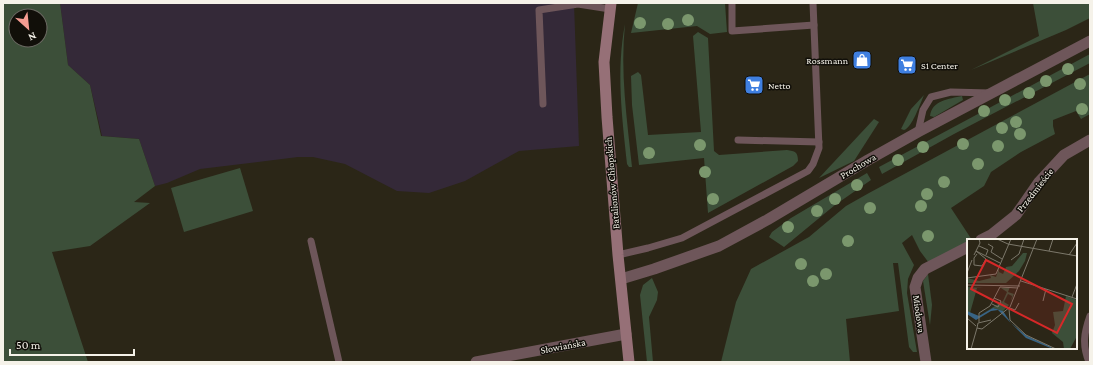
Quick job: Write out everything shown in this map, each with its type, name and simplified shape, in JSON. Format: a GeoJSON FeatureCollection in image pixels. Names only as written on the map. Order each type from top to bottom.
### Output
{"type":"FeatureCollection","features":[{"type":"Feature","properties":{"kind":"main road","name":"Batalionów Chłopskich"},"geometry":{"type":"LineString","coordinates":[[610,6],[604,62],[618,255],[629,362]]}},
{"type":"Feature","properties":{"kind":"street","name":"Prochowa"},"geometry":{"type":"LineString","coordinates":[[621,279],[718,246],[767,220],[918,132],[1090,41]]}},
{"type":"Feature","properties":{"kind":"street","name":"Przedmieście"},"geometry":{"type":"LineString","coordinates":[[983,239],[991,235],[1016,215],[1039,182],[1064,155],[1090,140]]}},
{"type":"Feature","properties":{"kind":"street","name":"Miodowa"},"geometry":{"type":"LineString","coordinates":[[926,362],[915,287],[918,278],[925,270],[967,248]]}},
{"type":"Feature","properties":{"kind":"street","name":"Słowiańska"},"geometry":{"type":"LineString","coordinates":[[476,362],[626,334]]}},
{"type":"Feature","properties":{"kind":"lane"},"geometry":{"type":"LineString","coordinates":[[732,3],[732,31],[814,25]]}},
{"type":"Feature","properties":{"kind":"lane"},"geometry":{"type":"LineString","coordinates":[[618,255],[682,238],[808,171],[813,164],[819,148],[813,3]]}},
{"type":"Feature","properties":{"kind":"lane"},"geometry":{"type":"LineString","coordinates":[[543,104],[538,6],[578,4],[610,6]]}},
{"type":"Feature","properties":{"kind":"lane"},"geometry":{"type":"LineString","coordinates":[[918,132],[923,110],[931,97],[950,92],[991,93]]}},
{"type":"Feature","properties":{"kind":"lane"},"geometry":{"type":"LineString","coordinates":[[738,140],[819,142]]}},
{"type":"Feature","properties":{"kind":"lane"},"geometry":{"type":"LineString","coordinates":[[311,241],[339,362]]}},
{"type":"Feature","properties":{"kind":"lane"},"geometry":{"type":"LineString","coordinates":[[1089,362],[1085,352],[1084,333],[1090,316]]}},
{"type":"Feature","properties":{"kind":"shaded area"},"geometry":{"type":"Polygon","coordinates":[[[60,3],[574,3],[579,146],[519,151],[465,181],[429,193],[397,191],[345,164],[313,157],[298,157],[200,169],[167,183],[155,186],[139,139],[102,136],[90,85],[68,65],[60,3]]]}},
{"type":"Feature","properties":{"kind":"green space"},"geometry":{"type":"Polygon","coordinates":[[[3,3],[60,3],[68,65],[90,85],[101,136],[139,139],[155,186],[134,202],[150,203],[90,246],[52,252],[88,362],[3,362],[3,3]]]}},
{"type":"Feature","properties":{"kind":"green space"},"geometry":{"type":"Polygon","coordinates":[[[638,3],[725,3],[727,32],[710,34],[697,26],[631,33],[638,3]]]}},
{"type":"Feature","properties":{"kind":"green space"},"geometry":{"type":"Polygon","coordinates":[[[1033,3],[1090,3],[1090,18],[1066,30],[971,70],[1039,36],[1033,3]]]}},
{"type":"Feature","properties":{"kind":"green space"},"geometry":{"type":"Polygon","coordinates":[[[625,24],[623,60],[626,113],[632,167],[629,167],[627,164],[620,77],[622,42],[625,24]]]}},
{"type":"Feature","properties":{"kind":"green space"},"geometry":{"type":"Polygon","coordinates":[[[698,32],[708,38],[714,151],[719,155],[787,150],[796,152],[798,158],[798,161],[793,166],[708,213],[704,158],[639,165],[632,105],[631,76],[638,72],[641,75],[648,135],[701,132],[693,36],[698,32]]]}},
{"type":"Feature","properties":{"kind":"green space"},"geometry":{"type":"Polygon","coordinates":[[[1090,54],[1090,63],[954,134],[882,174],[879,167],[1090,54]]]}},
{"type":"Feature","properties":{"kind":"green space"},"geometry":{"type":"Polygon","coordinates":[[[1090,74],[1090,114],[1081,119],[1076,111],[1053,120],[1055,134],[1021,152],[991,172],[984,186],[951,208],[971,239],[967,239],[967,243],[929,263],[920,251],[912,235],[902,243],[914,265],[908,279],[907,293],[917,352],[913,352],[909,347],[898,263],[893,263],[899,311],[846,319],[850,362],[721,362],[736,302],[751,269],[809,237],[846,206],[1090,74]]]}},
{"type":"Feature","properties":{"kind":"green space"},"geometry":{"type":"Polygon","coordinates":[[[924,95],[916,115],[910,125],[904,130],[901,129],[911,109],[924,95]]]}},
{"type":"Feature","properties":{"kind":"green space"},"geometry":{"type":"Polygon","coordinates":[[[962,96],[963,100],[934,117],[930,116],[931,111],[938,103],[947,99],[962,96]]]}},
{"type":"Feature","properties":{"kind":"green space"},"geometry":{"type":"Polygon","coordinates":[[[874,119],[879,122],[854,161],[819,178],[874,119]]]}},
{"type":"Feature","properties":{"kind":"green space"},"geometry":{"type":"Polygon","coordinates":[[[240,168],[253,211],[184,232],[171,188],[240,168]]]}},
{"type":"Feature","properties":{"kind":"green space"},"geometry":{"type":"Polygon","coordinates":[[[867,173],[871,180],[835,205],[784,247],[769,237],[772,232],[791,218],[867,173]]]}},
{"type":"Feature","properties":{"kind":"green space"},"geometry":{"type":"Polygon","coordinates":[[[928,274],[932,305],[930,325],[923,281],[928,274]]]}},
{"type":"Feature","properties":{"kind":"green space"},"geometry":{"type":"Polygon","coordinates":[[[652,278],[658,292],[657,300],[649,317],[653,362],[647,362],[640,295],[643,285],[652,278]]]}},
{"type":"Feature","properties":{"kind":"place","name":"Rossmann"},"geometry":{"type":"Point","coordinates":[862,60]}},
{"type":"Feature","properties":{"kind":"place","name":"S1 Center"},"geometry":{"type":"Point","coordinates":[907,65]}},
{"type":"Feature","properties":{"kind":"place","name":"Netto"},"geometry":{"type":"Point","coordinates":[754,85]}}]}
